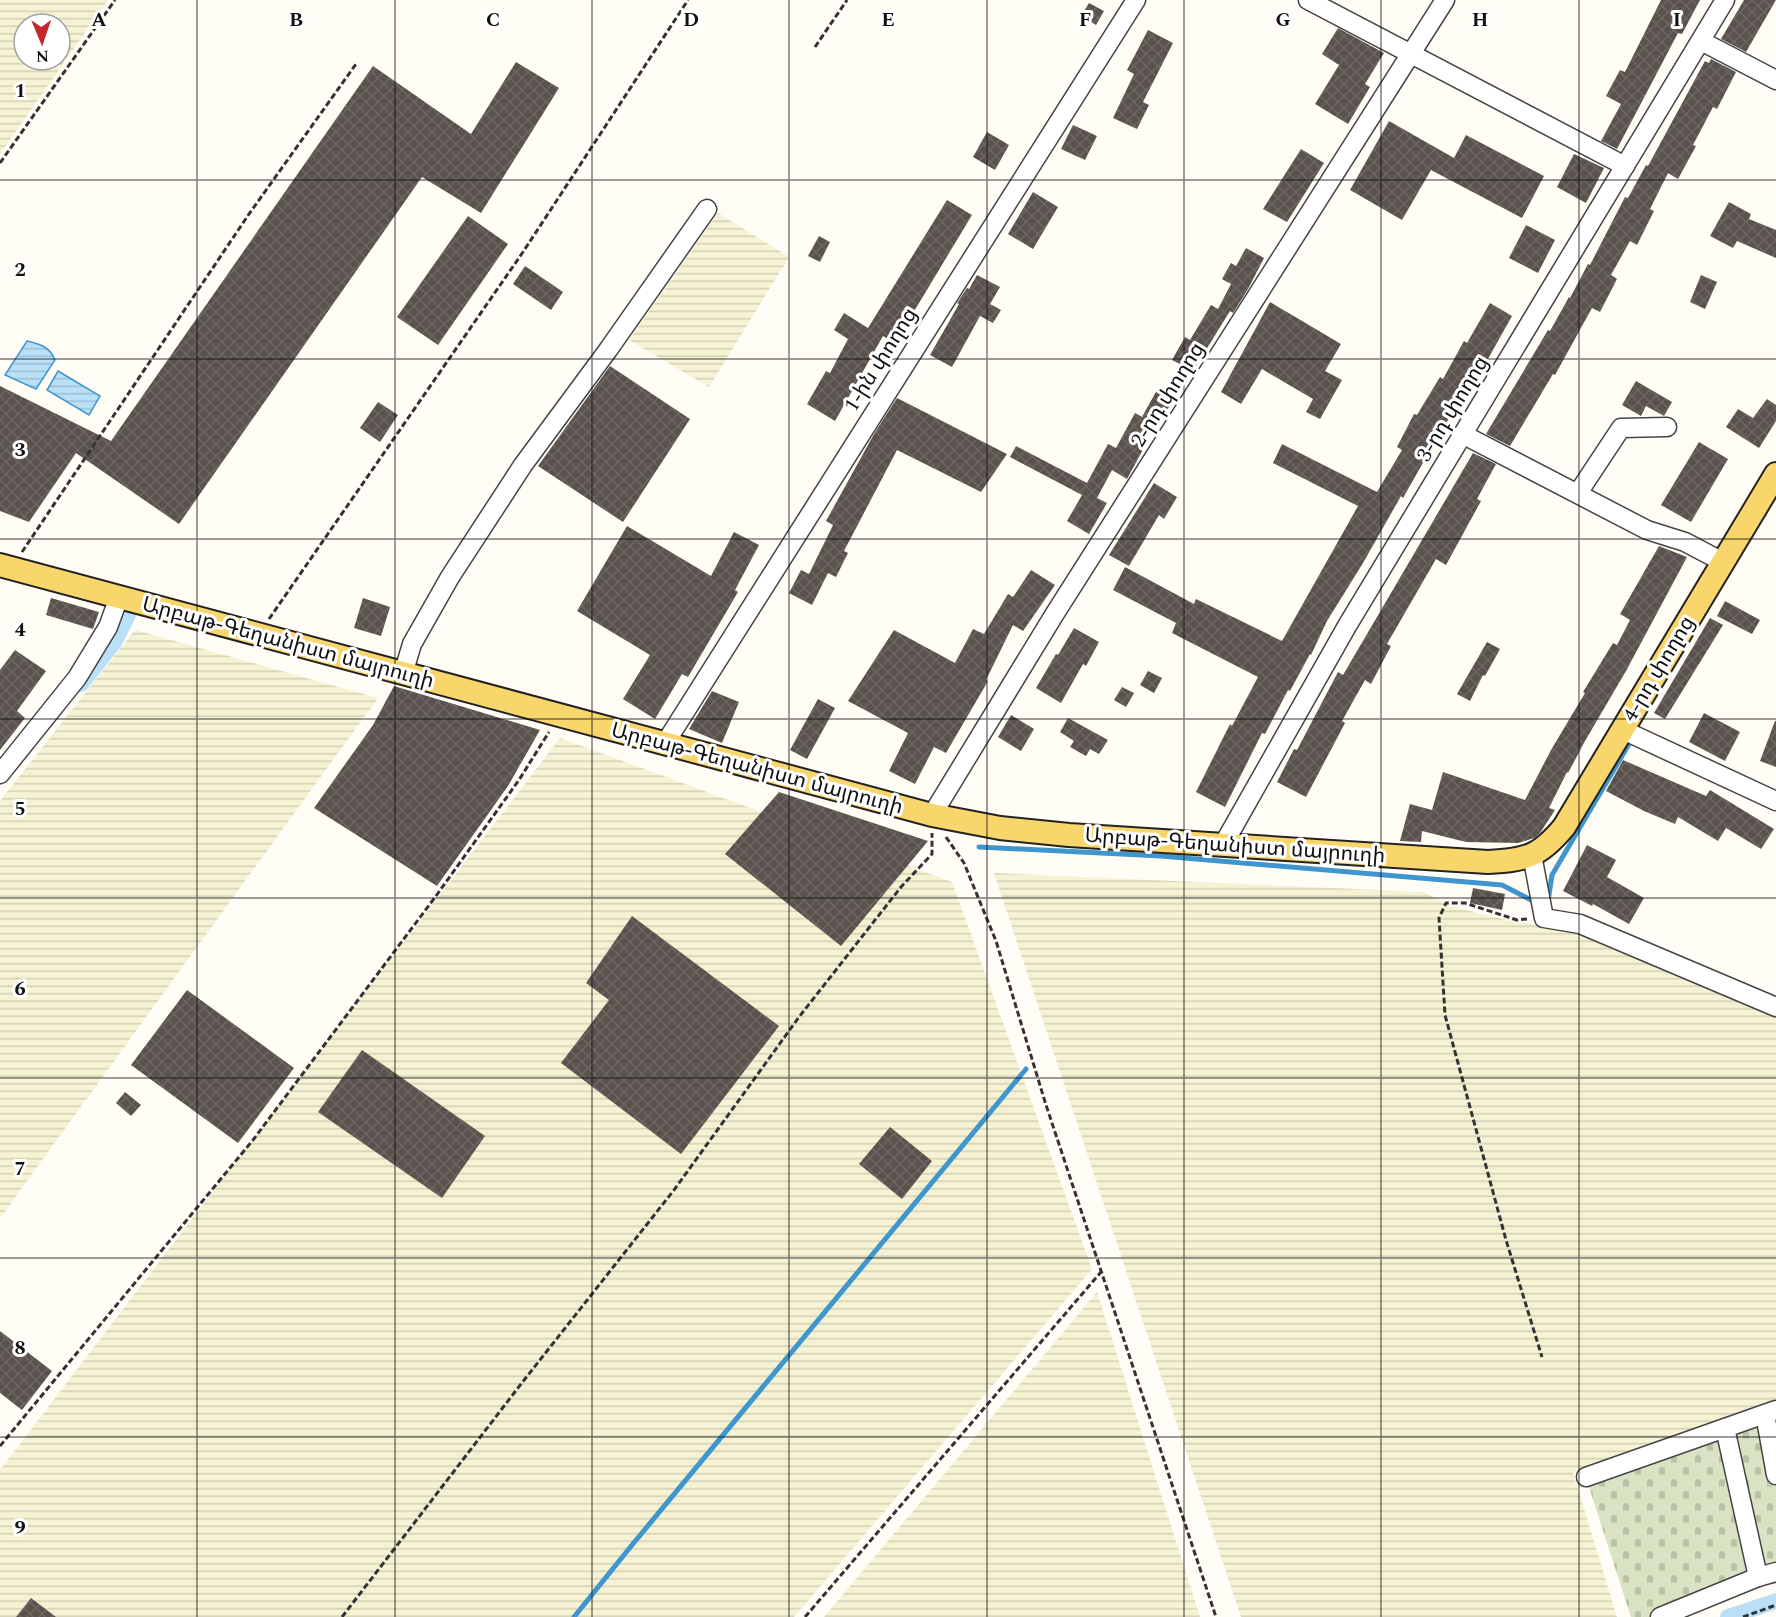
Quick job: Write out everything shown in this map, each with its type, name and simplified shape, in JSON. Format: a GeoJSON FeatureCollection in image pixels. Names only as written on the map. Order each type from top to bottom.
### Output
{"type":"FeatureCollection","features":[{"type":"Feature","properties":{"kind":"main road","name":"4-րդ փողոց"},"geometry":{"type":"LineString","coordinates":[[1532,855],[1549,845],[1564,827],[1776,474]]}},
{"type":"Feature","properties":{"kind":"main road","name":"Արբաթ-Գեղանիստ մայրուղի"},"geometry":{"type":"LineString","coordinates":[[6,566],[664,745],[932,815],[1012,829],[1069,835],[1488,862],[1510,861],[1532,855]]}},
{"type":"Feature","properties":{"kind":"street","name":"1-ին փողոց"},"geometry":{"type":"LineString","coordinates":[[664,745],[1136,0]]}},
{"type":"Feature","properties":{"kind":"street"},"geometry":{"type":"LineString","coordinates":[[1308,0],[1625,166]]}},
{"type":"Feature","properties":{"kind":"street","name":"2-րդ փողոց"},"geometry":{"type":"LineString","coordinates":[[932,815],[1054,615],[1445,0]]}},
{"type":"Feature","properties":{"kind":"street","name":"3-րդ փողոց"},"geometry":{"type":"LineString","coordinates":[[1223,844],[1347,626],[1725,0]]}},
{"type":"Feature","properties":{"kind":"street"},"geometry":{"type":"LineString","coordinates":[[1701,41],[1776,80]]}},
{"type":"Feature","properties":{"kind":"street"},"geometry":{"type":"LineString","coordinates":[[404,674],[412,644],[450,577],[523,465],[608,350],[707,209]]}},
{"type":"Feature","properties":{"kind":"street"},"geometry":{"type":"LineString","coordinates":[[1578,493],[1621,428],[1667,427]]}},
{"type":"Feature","properties":{"kind":"street"},"geometry":{"type":"LineString","coordinates":[[1464,435],[1647,530],[1685,542],[1723,562]]}},
{"type":"Feature","properties":{"kind":"street"},"geometry":{"type":"LineString","coordinates":[[0,774],[76,678],[108,627],[119,597]]}},
{"type":"Feature","properties":{"kind":"street"},"geometry":{"type":"LineString","coordinates":[[1623,729],[1776,801]]}},
{"type":"Feature","properties":{"kind":"street"},"geometry":{"type":"LineString","coordinates":[[1532,855],[1544,918],[1580,924],[1776,1006]]}},
{"type":"Feature","properties":{"kind":"street"},"geometry":{"type":"LineString","coordinates":[[1586,1477],[1770,1412],[1776,1475]]}},
{"type":"Feature","properties":{"kind":"street"},"geometry":{"type":"LineString","coordinates":[[1660,1617],[1767,1575],[1725,1428]]}},
{"type":"Feature","properties":{"kind":"path"},"geometry":{"type":"LineString","coordinates":[[0,163],[115,0]]}},
{"type":"Feature","properties":{"kind":"path"},"geometry":{"type":"LineString","coordinates":[[258,635],[516,262],[688,0]]}},
{"type":"Feature","properties":{"kind":"path"},"geometry":{"type":"LineString","coordinates":[[815,47],[847,0]]}},
{"type":"Feature","properties":{"kind":"path"},"geometry":{"type":"LineString","coordinates":[[6,566],[249,214],[356,64]]}},
{"type":"Feature","properties":{"kind":"path"},"geometry":{"type":"LineString","coordinates":[[0,1446],[253,1140],[450,876],[519,780],[559,716]]}},
{"type":"Feature","properties":{"kind":"path"},"geometry":{"type":"LineString","coordinates":[[932,815],[964,863],[996,941],[1046,1105],[1216,1617]]}},
{"type":"Feature","properties":{"kind":"path"},"geometry":{"type":"LineString","coordinates":[[342,1617],[674,1190],[799,1017],[901,887],[932,854],[932,815]]}},
{"type":"Feature","properties":{"kind":"path"},"geometry":{"type":"LineString","coordinates":[[1542,1357],[1506,1240],[1445,1015],[1439,918],[1446,903],[1464,903],[1517,920],[1544,918]]}},
{"type":"Feature","properties":{"kind":"path"},"geometry":{"type":"LineString","coordinates":[[805,1617],[1101,1272]]}},
{"type":"Feature","properties":{"kind":"path"},"geometry":{"type":"LineString","coordinates":[[1743,1617],[1776,1605]]}},
{"type":"Feature","properties":{"kind":"shaded area"},"geometry":{"type":"Polygon","coordinates":[[[0,0],[108,0],[72,51],[72,12],[12,12],[12,72],[58,72],[0,154],[0,0]]]}},
{"type":"Feature","properties":{"kind":"shaded area"},"geometry":{"type":"Polygon","coordinates":[[[718,213],[789,257],[709,387],[629,340],[718,213]]]}},
{"type":"Feature","properties":{"kind":"shaded area"},"geometry":{"type":"Polygon","coordinates":[[[135,630],[378,698],[0,1218],[0,801],[135,630]]]}},
{"type":"Feature","properties":{"kind":"shaded area"},"geometry":{"type":"Polygon","coordinates":[[[560,738],[952,882],[1092,1269],[794,1617],[0,1617],[0,1470],[560,738]]]}},
{"type":"Feature","properties":{"kind":"shaded area"},"geometry":{"type":"Polygon","coordinates":[[[994,873],[1424,892],[1449,906],[1516,922],[1578,927],[1776,1011],[1776,1400],[1573,1473],[1617,1617],[1241,1617],[994,873]]]}},
{"type":"Feature","properties":{"kind":"shaded area"},"geometry":{"type":"Polygon","coordinates":[[[1097,1292],[1200,1617],[824,1617],[1097,1292]]]}},
{"type":"Feature","properties":{"kind":"green space"},"geometry":{"type":"Polygon","coordinates":[[[1776,1412],[1776,1582],[1678,1617],[1631,1617],[1588,1484],[1776,1412]]]}},
{"type":"Feature","properties":{"kind":"water"},"geometry":{"type":"Polygon","coordinates":[[[27,341],[44,347],[55,360],[36,389],[5,375],[27,341]]]}},
{"type":"Feature","properties":{"kind":"water"},"geometry":{"type":"Polygon","coordinates":[[[58,371],[100,396],[89,415],[47,390],[58,371]]]}},
{"type":"Feature","properties":{"kind":"building"},"geometry":{"type":"Polygon","coordinates":[[[1661,0],[1700,0],[1682,34],[1678,33],[1617,149],[1601,141],[1621,104],[1606,96],[1620,70],[1625,72],[1661,0]]]}},
{"type":"Feature","properties":{"kind":"building"},"geometry":{"type":"Polygon","coordinates":[[[1744,0],[1776,0],[1746,52],[1721,39],[1744,0]]]}},
{"type":"Feature","properties":{"kind":"building"},"geometry":{"type":"Polygon","coordinates":[[[1089,3],[1104,11],[1096,25],[1081,16],[1089,3]]]}},
{"type":"Feature","properties":{"kind":"building"},"geometry":{"type":"Polygon","coordinates":[[[1338,28],[1384,53],[1365,84],[1370,87],[1348,124],[1315,104],[1339,65],[1322,54],[1338,28]]]}},
{"type":"Feature","properties":{"kind":"building"},"geometry":{"type":"Polygon","coordinates":[[[1148,30],[1173,43],[1143,102],[1149,105],[1137,129],[1113,118],[1134,74],[1127,70],[1148,30]]]}},
{"type":"Feature","properties":{"kind":"building"},"geometry":{"type":"Polygon","coordinates":[[[1711,59],[1736,72],[1717,109],[1713,107],[1678,179],[1668,173],[1650,209],[1654,211],[1637,245],[1630,241],[1611,275],[1617,279],[1600,312],[1592,308],[1555,375],[1553,374],[1510,446],[1486,434],[1548,330],[1550,331],[1570,298],[1588,264],[1590,265],[1625,197],[1628,198],[1646,165],[1648,166],[1705,61],[1709,63],[1711,59]]]}},
{"type":"Feature","properties":{"kind":"building"},"geometry":{"type":"Polygon","coordinates":[[[516,62],[559,88],[481,213],[422,177],[179,524],[76,453],[29,522],[0,511],[0,386],[111,441],[373,66],[471,134],[516,62]]]}},
{"type":"Feature","properties":{"kind":"building"},"geometry":{"type":"Polygon","coordinates":[[[1389,121],[1454,158],[1466,135],[1544,176],[1522,218],[1431,170],[1402,220],[1350,190],[1389,121]]]}},
{"type":"Feature","properties":{"kind":"building"},"geometry":{"type":"Polygon","coordinates":[[[1073,125],[1097,136],[1085,160],[1061,149],[1073,125]]]}},
{"type":"Feature","properties":{"kind":"building"},"geometry":{"type":"Polygon","coordinates":[[[987,132],[1009,145],[995,170],[973,157],[987,132]]]}},
{"type":"Feature","properties":{"kind":"building"},"geometry":{"type":"Polygon","coordinates":[[[1301,149],[1324,163],[1287,222],[1263,209],[1301,149]]]}},
{"type":"Feature","properties":{"kind":"building"},"geometry":{"type":"Polygon","coordinates":[[[1574,154],[1604,168],[1586,203],[1557,187],[1574,154]]]}},
{"type":"Feature","properties":{"kind":"building"},"geometry":{"type":"Polygon","coordinates":[[[1033,192],[1058,207],[1033,249],[1008,234],[1033,192]]]}},
{"type":"Feature","properties":{"kind":"building"},"geometry":{"type":"Polygon","coordinates":[[[947,200],[972,215],[895,343],[883,336],[835,421],[807,404],[826,371],[830,373],[848,339],[834,330],[844,313],[868,328],[947,200]]]}},
{"type":"Feature","properties":{"kind":"building"},"geometry":{"type":"Polygon","coordinates":[[[1729,202],[1751,214],[1749,219],[1776,230],[1776,258],[1737,241],[1733,248],[1710,236],[1729,202]]]}},
{"type":"Feature","properties":{"kind":"building"},"geometry":{"type":"Polygon","coordinates":[[[468,216],[508,244],[438,345],[397,317],[468,216]]]}},
{"type":"Feature","properties":{"kind":"building"},"geometry":{"type":"Polygon","coordinates":[[[1526,225],[1555,240],[1538,273],[1509,258],[1526,225]]]}},
{"type":"Feature","properties":{"kind":"building"},"geometry":{"type":"Polygon","coordinates":[[[819,236],[830,242],[820,262],[808,256],[819,236]]]}},
{"type":"Feature","properties":{"kind":"building"},"geometry":{"type":"Polygon","coordinates":[[[1246,248],[1264,258],[1233,313],[1230,311],[1193,371],[1172,360],[1185,337],[1190,340],[1211,305],[1218,309],[1231,284],[1222,279],[1231,263],[1236,266],[1246,248]]]}},
{"type":"Feature","properties":{"kind":"building"},"geometry":{"type":"Polygon","coordinates":[[[525,266],[563,292],[551,310],[513,284],[525,266]]]}},
{"type":"Feature","properties":{"kind":"building"},"geometry":{"type":"Polygon","coordinates":[[[977,275],[1000,287],[990,304],[1001,310],[993,323],[980,316],[952,367],[930,355],[959,304],[957,303],[977,275]]]}},
{"type":"Feature","properties":{"kind":"building"},"geometry":{"type":"Polygon","coordinates":[[[1701,275],[1717,282],[1705,309],[1690,302],[1701,275]]]}},
{"type":"Feature","properties":{"kind":"building"},"geometry":{"type":"Polygon","coordinates":[[[1270,302],[1341,344],[1325,371],[1342,380],[1320,419],[1306,412],[1313,399],[1262,369],[1241,404],[1221,392],[1270,302]]]}},
{"type":"Feature","properties":{"kind":"building"},"geometry":{"type":"Polygon","coordinates":[[[1490,303],[1512,316],[1470,391],[1456,414],[1452,412],[1426,462],[1424,461],[1403,498],[1401,496],[1327,621],[1311,655],[1290,691],[1288,690],[1265,734],[1262,733],[1225,807],[1196,792],[1230,724],[1232,726],[1258,677],[1172,633],[1176,623],[1113,590],[1125,567],[1194,604],[1196,599],[1282,641],[1358,506],[1273,463],[1282,444],[1377,492],[1402,450],[1397,447],[1414,414],[1417,415],[1440,377],[1443,379],[1464,341],[1467,343],[1490,303]]]}},
{"type":"Feature","properties":{"kind":"building"},"geometry":{"type":"Polygon","coordinates":[[[610,366],[690,419],[623,522],[538,466],[610,366]]]}},
{"type":"Feature","properties":{"kind":"building"},"geometry":{"type":"Polygon","coordinates":[[[1636,381],[1672,402],[1664,416],[1646,406],[1641,416],[1622,405],[1636,381]]]}},
{"type":"Feature","properties":{"kind":"building"},"geometry":{"type":"Polygon","coordinates":[[[1157,390],[1173,400],[1160,422],[1156,420],[1142,444],[1145,446],[1127,479],[1112,470],[1097,498],[1107,503],[1089,534],[1067,521],[1082,495],[1010,457],[1016,446],[1087,483],[1108,444],[1116,448],[1135,413],[1142,417],[1157,390]]]}},
{"type":"Feature","properties":{"kind":"building"},"geometry":{"type":"Polygon","coordinates":[[[897,398],[1007,454],[981,492],[897,450],[844,551],[848,553],[836,577],[828,573],[812,605],[789,593],[801,570],[809,574],[833,525],[826,521],[874,434],[897,398]]]}},
{"type":"Feature","properties":{"kind":"building"},"geometry":{"type":"Polygon","coordinates":[[[1767,399],[1776,405],[1776,421],[1759,448],[1726,427],[1738,409],[1753,418],[1767,399]]]}},
{"type":"Feature","properties":{"kind":"building"},"geometry":{"type":"Polygon","coordinates":[[[378,402],[398,415],[380,442],[360,428],[378,402]]]}},
{"type":"Feature","properties":{"kind":"building"},"geometry":{"type":"Polygon","coordinates":[[[1699,442],[1728,459],[1691,522],[1661,505],[1699,442]]]}},
{"type":"Feature","properties":{"kind":"building"},"geometry":{"type":"Polygon","coordinates":[[[1473,453],[1496,464],[1477,499],[1481,501],[1446,565],[1436,559],[1387,644],[1391,646],[1371,684],[1365,680],[1342,721],[1345,723],[1306,797],[1277,782],[1294,749],[1297,750],[1338,672],[1343,675],[1473,453]]]}},
{"type":"Feature","properties":{"kind":"building"},"geometry":{"type":"Polygon","coordinates":[[[1154,483],[1177,497],[1164,519],[1159,515],[1129,566],[1109,555],[1154,483]]]}},
{"type":"Feature","properties":{"kind":"building"},"geometry":{"type":"Polygon","coordinates":[[[627,526],[711,576],[734,532],[759,545],[735,590],[738,592],[688,677],[682,674],[655,719],[623,699],[650,655],[577,611],[627,526]]]}},
{"type":"Feature","properties":{"kind":"building"},"geometry":{"type":"Polygon","coordinates":[[[1659,546],[1687,557],[1626,671],[1567,772],[1549,808],[1555,810],[1540,833],[1534,838],[1518,843],[1466,842],[1422,831],[1421,842],[1400,841],[1410,804],[1432,810],[1443,772],[1525,800],[1585,693],[1583,692],[1613,643],[1617,645],[1630,620],[1620,614],[1659,546]]]}},
{"type":"Feature","properties":{"kind":"building"},"geometry":{"type":"Polygon","coordinates":[[[1031,570],[1055,585],[1023,631],[1013,625],[986,680],[988,681],[946,753],[934,747],[915,784],[889,771],[908,733],[848,701],[894,630],[955,663],[973,629],[984,634],[1008,594],[1013,597],[1031,570]]]}},
{"type":"Feature","properties":{"kind":"building"},"geometry":{"type":"Polygon","coordinates":[[[51,598],[99,612],[93,629],[46,615],[51,598]]]}},
{"type":"Feature","properties":{"kind":"building"},"geometry":{"type":"Polygon","coordinates":[[[363,598],[390,607],[381,636],[354,628],[363,598]]]}},
{"type":"Feature","properties":{"kind":"building"},"geometry":{"type":"Polygon","coordinates":[[[1725,601],[1760,620],[1752,634],[1717,616],[1725,601]]]}},
{"type":"Feature","properties":{"kind":"building"},"geometry":{"type":"Polygon","coordinates":[[[1710,618],[1723,625],[1665,719],[1654,713],[1710,618]]]}},
{"type":"Feature","properties":{"kind":"building"},"geometry":{"type":"Polygon","coordinates":[[[1074,628],[1099,642],[1086,666],[1083,664],[1061,703],[1036,688],[1074,628]]]}},
{"type":"Feature","properties":{"kind":"building"},"geometry":{"type":"Polygon","coordinates":[[[1487,642],[1500,649],[1470,701],[1457,694],[1487,642]]]}},
{"type":"Feature","properties":{"kind":"building"},"geometry":{"type":"Polygon","coordinates":[[[15,650],[46,671],[17,711],[25,718],[0,750],[0,670],[15,650]]]}},
{"type":"Feature","properties":{"kind":"building"},"geometry":{"type":"Polygon","coordinates":[[[1148,671],[1162,678],[1154,693],[1140,685],[1148,671]]]}},
{"type":"Feature","properties":{"kind":"building"},"geometry":{"type":"Polygon","coordinates":[[[394,686],[540,730],[508,786],[437,886],[314,808],[373,725],[394,686]]]}},
{"type":"Feature","properties":{"kind":"building"},"geometry":{"type":"Polygon","coordinates":[[[1122,687],[1134,693],[1126,707],[1114,700],[1122,687]]]}},
{"type":"Feature","properties":{"kind":"building"},"geometry":{"type":"Polygon","coordinates":[[[712,691],[739,702],[722,743],[689,729],[712,691]]]}},
{"type":"Feature","properties":{"kind":"building"},"geometry":{"type":"Polygon","coordinates":[[[818,699],[835,708],[807,759],[790,750],[818,699]]]}},
{"type":"Feature","properties":{"kind":"building"},"geometry":{"type":"Polygon","coordinates":[[[1704,713],[1740,732],[1725,761],[1689,742],[1704,713]]]}},
{"type":"Feature","properties":{"kind":"building"},"geometry":{"type":"Polygon","coordinates":[[[1011,715],[1034,729],[1021,751],[998,737],[1011,715]]]}},
{"type":"Feature","properties":{"kind":"building"},"geometry":{"type":"Polygon","coordinates":[[[1068,718],[1108,740],[1099,754],[1090,749],[1086,756],[1070,747],[1074,741],[1060,732],[1068,718]]]}},
{"type":"Feature","properties":{"kind":"building"},"geometry":{"type":"Polygon","coordinates":[[[1776,721],[1776,767],[1760,761],[1776,721]]]}},
{"type":"Feature","properties":{"kind":"building"},"geometry":{"type":"Polygon","coordinates":[[[1623,760],[1706,796],[1710,790],[1774,829],[1761,849],[1726,828],[1718,841],[1678,817],[1675,824],[1644,811],[1606,791],[1623,760]]]}},
{"type":"Feature","properties":{"kind":"building"},"geometry":{"type":"Polygon","coordinates":[[[779,792],[928,841],[841,946],[725,854],[779,792]]]}},
{"type":"Feature","properties":{"kind":"building"},"geometry":{"type":"Polygon","coordinates":[[[1587,845],[1616,860],[1607,877],[1644,898],[1629,924],[1563,891],[1587,845]]]}},
{"type":"Feature","properties":{"kind":"building"},"geometry":{"type":"Polygon","coordinates":[[[1473,888],[1505,894],[1502,910],[1470,903],[1473,888]]]}},
{"type":"Feature","properties":{"kind":"building"},"geometry":{"type":"Polygon","coordinates":[[[632,916],[779,1026],[681,1154],[561,1063],[609,1000],[586,983],[632,916]]]}},
{"type":"Feature","properties":{"kind":"building"},"geometry":{"type":"Polygon","coordinates":[[[187,990],[294,1068],[238,1143],[131,1065],[187,990]]]}},
{"type":"Feature","properties":{"kind":"building"},"geometry":{"type":"Polygon","coordinates":[[[362,1050],[485,1136],[442,1198],[318,1112],[362,1050]]]}},
{"type":"Feature","properties":{"kind":"building"},"geometry":{"type":"Polygon","coordinates":[[[125,1092],[141,1105],[131,1116],[116,1103],[125,1092]]]}},
{"type":"Feature","properties":{"kind":"building"},"geometry":{"type":"Polygon","coordinates":[[[890,1127],[932,1161],[902,1199],[859,1164],[890,1127]]]}},
{"type":"Feature","properties":{"kind":"building"},"geometry":{"type":"Polygon","coordinates":[[[0,1331],[52,1371],[22,1410],[0,1393],[0,1331]]]}},
{"type":"Feature","properties":{"kind":"building"},"geometry":{"type":"Polygon","coordinates":[[[31,1598],[56,1617],[16,1617],[31,1598]]]}},
{"type":"Feature","properties":{"kind":"waterway"},"geometry":{"type":"LineString","coordinates":[[81,684],[115,641],[128,615]]}},
{"type":"Feature","properties":{"kind":"waterway"},"geometry":{"type":"LineString","coordinates":[[1548,901],[1552,875],[1629,744]]}},
{"type":"Feature","properties":{"kind":"waterway"},"geometry":{"type":"LineString","coordinates":[[979,847],[1161,856],[1502,885],[1531,900]]}},
{"type":"Feature","properties":{"kind":"waterway"},"geometry":{"type":"LineString","coordinates":[[574,1617],[1026,1069]]}},
{"type":"Feature","properties":{"kind":"waterway"},"geometry":{"type":"LineString","coordinates":[[1728,1617],[1776,1601]]}}]}
